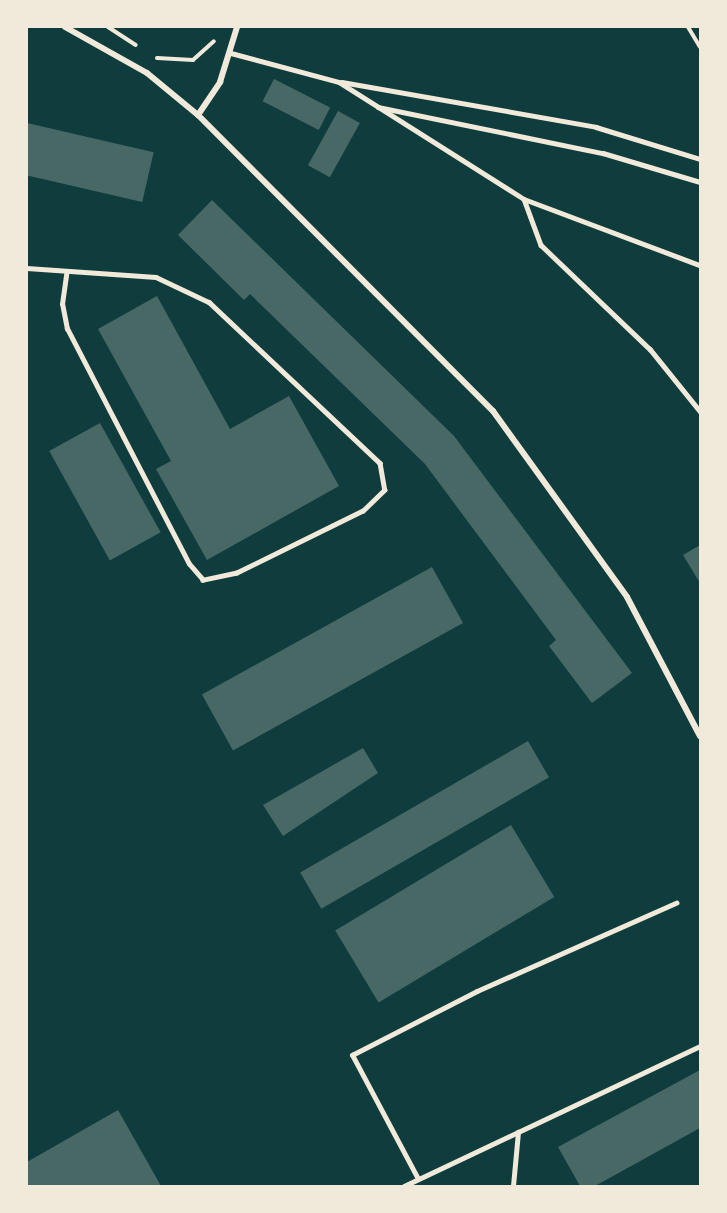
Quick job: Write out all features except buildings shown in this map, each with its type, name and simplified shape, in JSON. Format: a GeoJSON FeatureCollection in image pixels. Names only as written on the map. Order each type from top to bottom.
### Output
{"type":"FeatureCollection","features":[{"type":"Feature","properties":{"kind":"street"},"geometry":{"type":"LineString","coordinates":[[65,27],[147,73],[198,115],[493,411],[627,597],[700,736]]}},
{"type":"Feature","properties":{"kind":"street"},"geometry":{"type":"LineString","coordinates":[[198,115],[231,53],[237,27]]}},
{"type":"Feature","properties":{"kind":"lane"},"geometry":{"type":"LineString","coordinates":[[231,53],[339,82],[596,127],[700,159]]}},
{"type":"Feature","properties":{"kind":"lane"},"geometry":{"type":"LineString","coordinates":[[339,82],[375,107],[524,199],[700,265]]}},
{"type":"Feature","properties":{"kind":"lane"},"geometry":{"type":"LineString","coordinates":[[375,107],[603,153],[700,182]]}},
{"type":"Feature","properties":{"kind":"lane"},"geometry":{"type":"LineString","coordinates":[[524,199],[541,245],[650,349],[700,411]]}},
{"type":"Feature","properties":{"kind":"lane"},"geometry":{"type":"LineString","coordinates":[[27,268],[66,274],[156,277],[209,302],[380,462],[385,490],[363,511],[237,573],[203,580],[189,564],[67,328],[62,304],[66,274]]}},
{"type":"Feature","properties":{"kind":"lane"},"geometry":{"type":"LineString","coordinates":[[418,1179],[352,1055],[477,991],[676,903]]}},
{"type":"Feature","properties":{"kind":"lane"},"geometry":{"type":"LineString","coordinates":[[404,1186],[700,1046]]}},
{"type":"Feature","properties":{"kind":"lane"},"geometry":{"type":"LineString","coordinates":[[513,1186],[518,1132]]}},
{"type":"Feature","properties":{"kind":"path"},"geometry":{"type":"LineString","coordinates":[[108,27],[141,48]]}},
{"type":"Feature","properties":{"kind":"path"},"geometry":{"type":"LineString","coordinates":[[688,27],[700,47]]}},
{"type":"Feature","properties":{"kind":"path"},"geometry":{"type":"LineString","coordinates":[[149,53],[176,62],[193,60],[218,35]]}}]}
